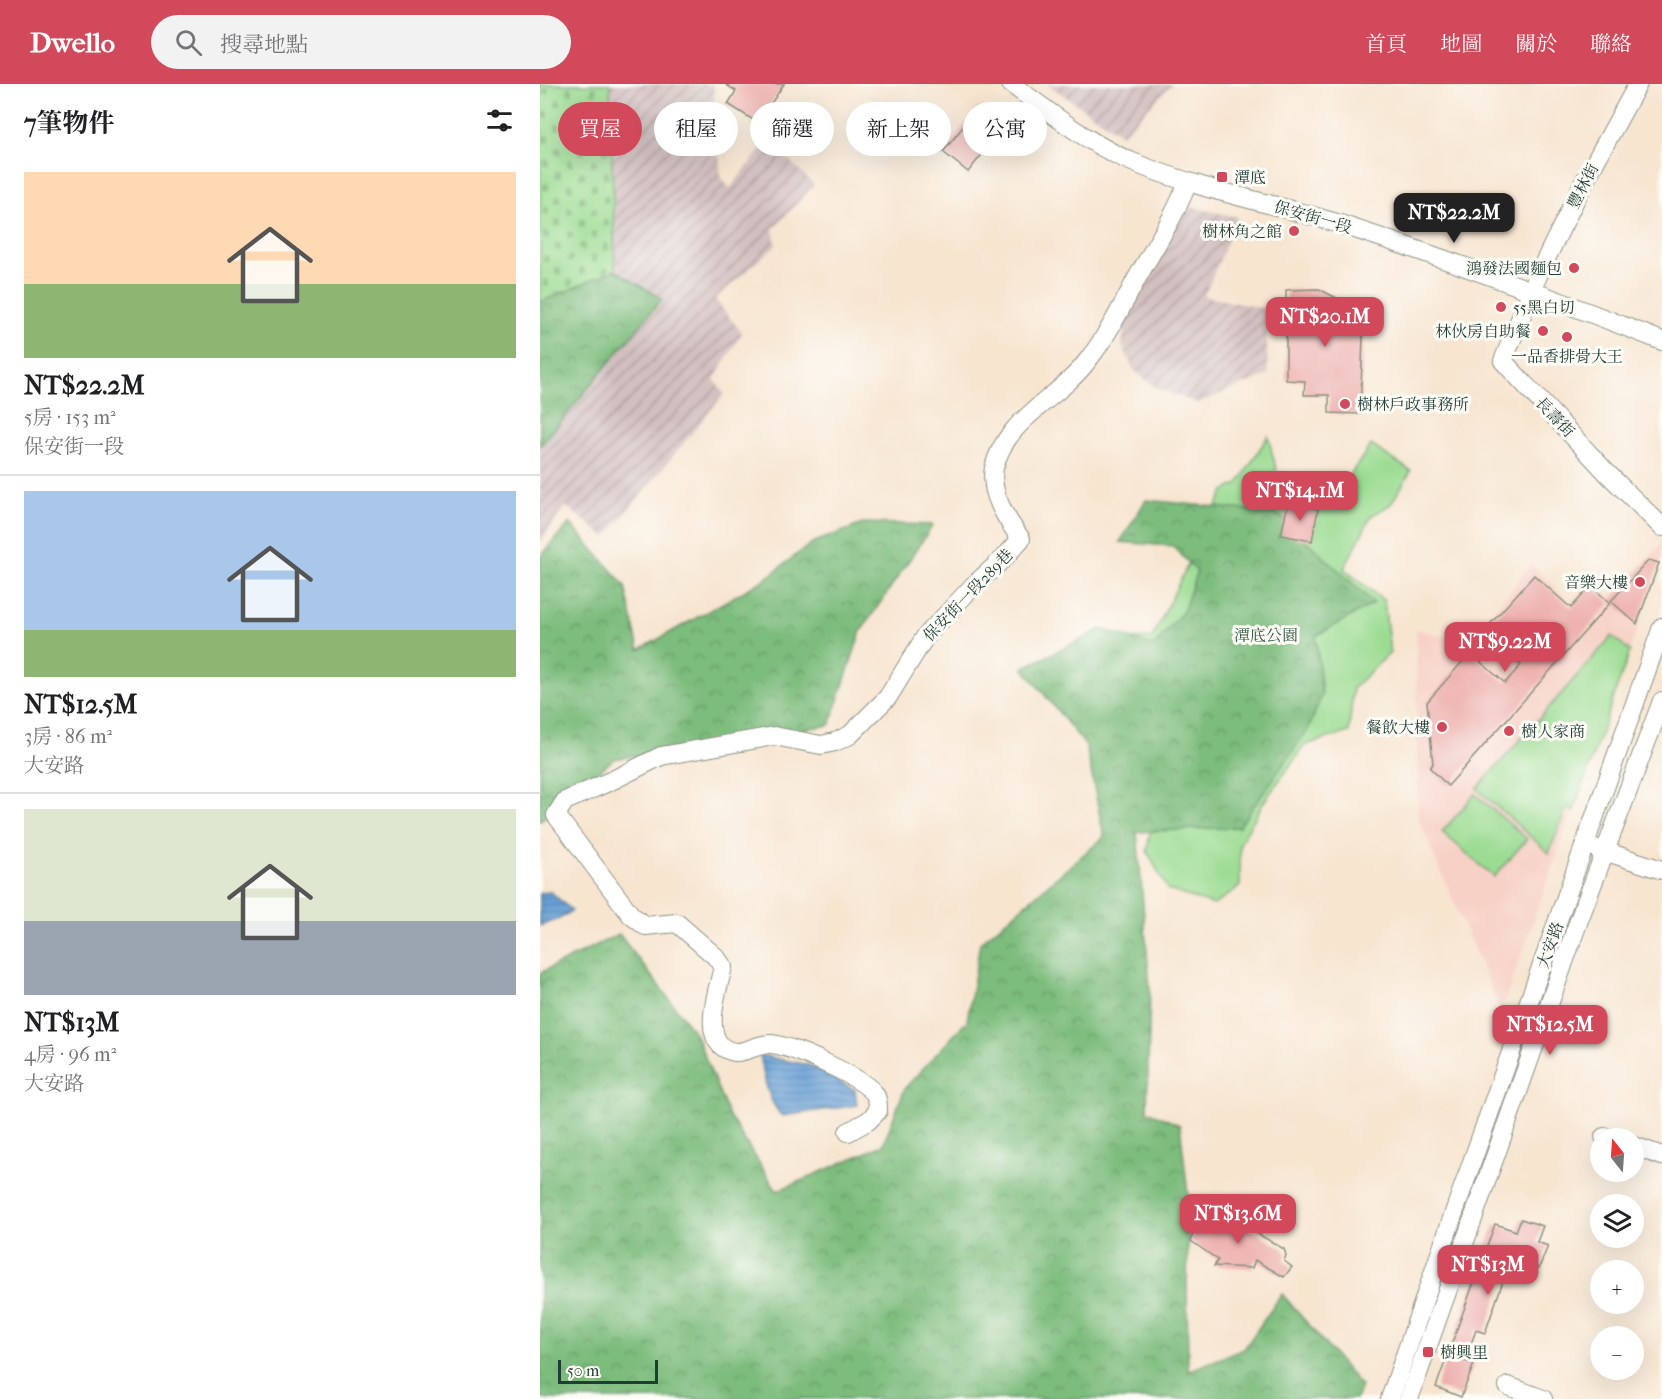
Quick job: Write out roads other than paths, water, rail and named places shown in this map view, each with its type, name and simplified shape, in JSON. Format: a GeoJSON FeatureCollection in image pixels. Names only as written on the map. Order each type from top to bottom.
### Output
{"type":"FeatureCollection","features":[{"type":"Feature","properties":{"kind":"street","name":"保安街一段"},"geometry":{"type":"LineString","coordinates":[[1011,84],[1083,135],[1135,163],[1188,182],[1344,226],[1532,291],[1662,341]]}},
{"type":"Feature","properties":{"kind":"street","name":"豐林街"},"geometry":{"type":"LineString","coordinates":[[1532,291],[1583,184],[1638,84]]}},
{"type":"Feature","properties":{"kind":"street","name":"保安街一段289巷"},"geometry":{"type":"LineString","coordinates":[[848,1132],[868,1121],[878,1111],[877,1095],[865,1084],[814,1058],[770,1044],[735,1052],[723,1047],[712,1033],[712,1018],[723,967],[716,957],[677,923],[645,926],[631,915],[556,815],[565,801],[661,756],[774,736],[821,745],[836,742],[850,735],[871,715],[888,697],[924,637],[1021,539],[1006,518],[993,483],[994,468],[1003,443],[1017,427],[1088,362],[1117,317],[1178,207],[1188,182]]}},
{"type":"Feature","properties":{"kind":"street","name":"長壽街"},"geometry":{"type":"LineString","coordinates":[[1532,291],[1503,362],[1607,473],[1662,527]]}},
{"type":"Feature","properties":{"kind":"street","name":"大安路"},"geometry":{"type":"LineString","coordinates":[[1390,1399],[1461,1191],[1586,846],[1662,627]]}},
{"type":"Feature","properties":{"kind":"street","name":"大安路"},"geometry":{"type":"LineString","coordinates":[[1408,1399],[1605,850],[1662,701]]}},
{"type":"Feature","properties":{"kind":"street"},"geometry":{"type":"LineString","coordinates":[[1586,846],[1605,850],[1662,870]]}},
{"type":"Feature","properties":{"kind":"street"},"geometry":{"type":"LineString","coordinates":[[1644,1150],[1662,1156]]}},
{"type":"Feature","properties":{"kind":"street"},"geometry":{"type":"LineString","coordinates":[[1508,1386],[1543,1399]]}},
{"type":"Feature","properties":{"kind":"water"},"geometry":{"type":"Polygon","coordinates":[[[551,892],[572,911],[540,926],[540,893],[551,892]]]}},
{"type":"Feature","properties":{"kind":"water"},"geometry":{"type":"Polygon","coordinates":[[[760,1055],[809,1065],[855,1090],[857,1105],[782,1116],[770,1096],[760,1055]]]}},
{"type":"Feature","properties":{"kind":"place","name":"潭底"},"geometry":{"type":"Point","coordinates":[1222,177]}},
{"type":"Feature","properties":{"kind":"place","name":"樹林角之館"},"geometry":{"type":"Point","coordinates":[1294,231]}},
{"type":"Feature","properties":{"kind":"place","name":"鴻發法國麵包"},"geometry":{"type":"Point","coordinates":[1574,268]}},
{"type":"Feature","properties":{"kind":"place","name":"55黑白切"},"geometry":{"type":"Point","coordinates":[1501,307]}},
{"type":"Feature","properties":{"kind":"place","name":"林伙房自助餐"},"geometry":{"type":"Point","coordinates":[1543,331]}},
{"type":"Feature","properties":{"kind":"place","name":"一品香排骨大王"},"geometry":{"type":"Point","coordinates":[1567,337]}},
{"type":"Feature","properties":{"kind":"place","name":"樹林戶政事務所"},"geometry":{"type":"Point","coordinates":[1345,404]}},
{"type":"Feature","properties":{"kind":"place","name":"音樂大樓"},"geometry":{"type":"Point","coordinates":[1640,582]}},
{"type":"Feature","properties":{"kind":"place","name":"餐飲大樓"},"geometry":{"type":"Point","coordinates":[1442,727]}},
{"type":"Feature","properties":{"kind":"place","name":"樹人家商"},"geometry":{"type":"Point","coordinates":[1509,731]}},
{"type":"Feature","properties":{"kind":"place","name":"樹興里"},"geometry":{"type":"Point","coordinates":[1428,1352]}},
{"type":"Feature","properties":{"kind":"park label","name":"潭底公園"},"geometry":{"type":"Point","coordinates":[1266,635]}}]}
